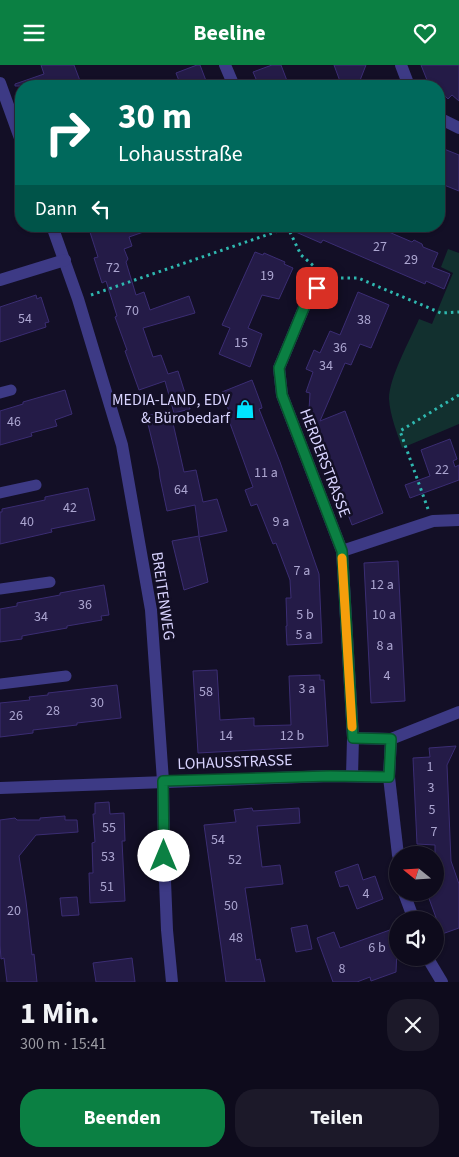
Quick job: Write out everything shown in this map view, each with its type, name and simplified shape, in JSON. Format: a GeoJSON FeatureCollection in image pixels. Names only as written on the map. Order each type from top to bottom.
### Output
{"type":"FeatureCollection","features":[{"type":"Feature","properties":{"kind":"street"},"geometry":{"type":"LineString","coordinates":[[225,65],[231,80]]}},
{"type":"Feature","properties":{"kind":"street"},"geometry":{"type":"LineString","coordinates":[[401,65],[407,80]]}},
{"type":"Feature","properties":{"kind":"street"},"geometry":{"type":"LineString","coordinates":[[0,83],[15,124]]}},
{"type":"Feature","properties":{"kind":"street"},"geometry":{"type":"LineString","coordinates":[[445,120],[459,128]]}},
{"type":"Feature","properties":{"kind":"street","name":"BREITENWEG"},"geometry":{"type":"LineString","coordinates":[[54,232],[78,299],[122,445],[149,600],[163,781],[167,931],[172,982]]}},
{"type":"Feature","properties":{"kind":"street"},"geometry":{"type":"LineString","coordinates":[[0,280],[65,260]]}},
{"type":"Feature","properties":{"kind":"street","name":"HERDERSTRASSE"},"geometry":{"type":"LineString","coordinates":[[326,278],[308,298],[279,368],[282,395],[342,551],[353,738]]}},
{"type":"Feature","properties":{"kind":"street"},"geometry":{"type":"LineString","coordinates":[[342,551],[433,521],[459,520]]}},
{"type":"Feature","properties":{"kind":"street"},"geometry":{"type":"LineString","coordinates":[[352,776],[353,738],[391,739],[459,712]]}},
{"type":"Feature","properties":{"kind":"street"},"geometry":{"type":"LineString","coordinates":[[391,739],[389,777],[397,846]]}},
{"type":"Feature","properties":{"kind":"street","name":"LOHAUSSTRASSE"},"geometry":{"type":"LineString","coordinates":[[0,788],[163,781],[352,776],[389,777]]}},
{"type":"Feature","properties":{"kind":"street"},"geometry":{"type":"LineString","coordinates":[[432,966],[442,982]]}},
{"type":"Feature","properties":{"kind":"lane"},"geometry":{"type":"LineString","coordinates":[[0,493],[36,485]]}},
{"type":"Feature","properties":{"kind":"lane"},"geometry":{"type":"LineString","coordinates":[[0,589],[50,582]]}},
{"type":"Feature","properties":{"kind":"lane"},"geometry":{"type":"LineString","coordinates":[[0,684],[66,677]]}},
{"type":"Feature","properties":{"kind":"path"},"geometry":{"type":"LineString","coordinates":[[78,299],[272,232]]}},
{"type":"Feature","properties":{"kind":"path"},"geometry":{"type":"LineString","coordinates":[[290,232],[301,255],[326,278],[358,278],[441,313],[459,312]]}},
{"type":"Feature","properties":{"kind":"path"},"geometry":{"type":"LineString","coordinates":[[433,521],[400,431],[459,395]]}},
{"type":"Feature","properties":{"kind":"green space"},"geometry":{"type":"Polygon","coordinates":[[[448,249],[459,253],[459,424],[402,448],[394,424],[389,399],[392,381],[419,319],[432,324],[453,273],[441,267],[448,249]]]}},
{"type":"Feature","properties":{"kind":"building"},"geometry":{"type":"Polygon","coordinates":[[[41,65],[74,65],[80,80],[27,80],[44,74],[41,65]]]}},
{"type":"Feature","properties":{"kind":"building"},"geometry":{"type":"Polygon","coordinates":[[[200,65],[206,80],[179,80],[176,73],[200,65]]]}},
{"type":"Feature","properties":{"kind":"building"},"geometry":{"type":"Polygon","coordinates":[[[272,65],[281,65],[287,80],[256,80],[253,72],[272,65]]]}},
{"type":"Feature","properties":{"kind":"building"},"geometry":{"type":"Polygon","coordinates":[[[334,65],[366,65],[360,80],[340,80],[334,65]]]}},
{"type":"Feature","properties":{"kind":"building"},"geometry":{"type":"Polygon","coordinates":[[[421,65],[459,65],[459,101],[452,95],[448,99],[445,96],[445,80],[427,80],[421,65]]]}},
{"type":"Feature","properties":{"kind":"building"},"geometry":{"type":"Polygon","coordinates":[[[445,149],[459,155],[459,191],[445,185],[445,149]]]}},
{"type":"Feature","properties":{"kind":"building"},"geometry":{"type":"Polygon","coordinates":[[[90,232],[143,232],[129,237],[132,246],[124,249],[136,295],[144,292],[150,310],[189,296],[195,313],[143,328],[153,357],[161,355],[168,374],[178,371],[190,409],[174,413],[165,381],[139,390],[125,351],[127,350],[115,317],[117,316],[106,281],[102,283],[94,258],[98,257],[90,232]]]}},
{"type":"Feature","properties":{"kind":"building"},"geometry":{"type":"Polygon","coordinates":[[[296,232],[389,232],[412,242],[414,240],[422,244],[423,247],[438,253],[432,267],[450,274],[444,289],[426,281],[425,284],[323,240],[321,243],[296,232]]]}},
{"type":"Feature","properties":{"kind":"building"},"geometry":{"type":"Polygon","coordinates":[[[255,252],[263,255],[264,253],[285,262],[284,264],[293,268],[279,299],[262,295],[248,328],[262,334],[250,367],[219,354],[230,328],[222,325],[255,252]]]}},
{"type":"Feature","properties":{"kind":"building"},"geometry":{"type":"Polygon","coordinates":[[[358,292],[389,305],[371,348],[360,344],[351,365],[345,363],[320,421],[345,411],[383,513],[352,525],[309,410],[310,393],[306,392],[313,372],[306,369],[314,350],[320,353],[330,331],[340,335],[358,292]]]}},
{"type":"Feature","properties":{"kind":"building"},"geometry":{"type":"Polygon","coordinates":[[[36,295],[37,299],[41,297],[49,322],[45,323],[46,327],[0,342],[0,307],[36,295]]]}},
{"type":"Feature","properties":{"kind":"building"},"geometry":{"type":"Polygon","coordinates":[[[252,380],[262,408],[259,409],[280,462],[319,574],[322,643],[287,645],[286,598],[291,598],[290,580],[276,543],[273,544],[257,504],[251,506],[245,490],[253,487],[227,415],[230,414],[222,392],[252,380]]]}},
{"type":"Feature","properties":{"kind":"building"},"geometry":{"type":"Polygon","coordinates":[[[65,390],[72,414],[55,420],[57,426],[31,433],[32,436],[0,445],[0,411],[65,390]]]}},
{"type":"Feature","properties":{"kind":"building"},"geometry":{"type":"Polygon","coordinates":[[[170,410],[184,472],[196,470],[203,502],[217,499],[227,531],[199,537],[208,582],[184,590],[172,541],[199,536],[195,505],[167,511],[146,416],[170,410]]]}},
{"type":"Feature","properties":{"kind":"building"},"geometry":{"type":"Polygon","coordinates":[[[450,439],[457,459],[453,461],[455,467],[459,465],[459,480],[410,498],[405,485],[430,476],[421,450],[450,439]]]}},
{"type":"Feature","properties":{"kind":"building"},"geometry":{"type":"Polygon","coordinates":[[[88,488],[95,520],[51,529],[52,532],[0,544],[0,512],[2,512],[2,509],[88,488]]]}},
{"type":"Feature","properties":{"kind":"building"},"geometry":{"type":"Polygon","coordinates":[[[398,561],[405,701],[371,703],[364,563],[398,561]]]}},
{"type":"Feature","properties":{"kind":"building"},"geometry":{"type":"Polygon","coordinates":[[[104,585],[109,615],[101,616],[102,620],[22,636],[22,639],[0,642],[0,609],[17,606],[17,603],[60,595],[60,593],[104,585]]]}},
{"type":"Feature","properties":{"kind":"building"},"geometry":{"type":"Polygon","coordinates":[[[217,670],[220,720],[254,718],[254,726],[291,725],[289,676],[320,675],[320,680],[324,680],[328,746],[198,753],[193,671],[217,670]]]}},
{"type":"Feature","properties":{"kind":"building"},"geometry":{"type":"Polygon","coordinates":[[[117,685],[121,718],[77,723],[77,725],[33,730],[33,733],[0,737],[0,703],[30,700],[29,697],[48,695],[48,693],[117,685]]]}},
{"type":"Feature","properties":{"kind":"building"},"geometry":{"type":"Polygon","coordinates":[[[456,746],[447,765],[451,861],[459,884],[459,928],[444,933],[444,911],[434,911],[430,901],[444,901],[444,846],[417,844],[413,758],[430,757],[429,748],[456,746]]]}},
{"type":"Feature","properties":{"kind":"building"},"geometry":{"type":"Polygon","coordinates":[[[109,802],[110,814],[124,813],[125,841],[122,841],[125,901],[90,903],[89,873],[93,873],[92,843],[95,842],[93,814],[95,814],[95,803],[109,802]]]}},
{"type":"Feature","properties":{"kind":"building"},"geometry":{"type":"Polygon","coordinates":[[[252,808],[253,811],[299,808],[300,823],[257,826],[262,867],[280,865],[283,884],[245,888],[256,960],[260,959],[265,982],[226,982],[204,825],[236,822],[234,810],[252,808]]]}},
{"type":"Feature","properties":{"kind":"building"},"geometry":{"type":"Polygon","coordinates":[[[65,816],[65,820],[77,820],[78,832],[36,835],[19,856],[37,982],[7,982],[4,958],[1,959],[0,945],[0,820],[15,818],[17,820],[40,820],[40,818],[65,816]]]}},
{"type":"Feature","properties":{"kind":"building"},"geometry":{"type":"Polygon","coordinates":[[[358,864],[363,880],[375,876],[383,899],[357,909],[348,885],[340,887],[335,872],[358,864]]]}},
{"type":"Feature","properties":{"kind":"building"},"geometry":{"type":"Polygon","coordinates":[[[77,897],[79,915],[62,916],[60,898],[77,897]]]}},
{"type":"Feature","properties":{"kind":"building"},"geometry":{"type":"Polygon","coordinates":[[[307,925],[312,949],[296,952],[291,928],[307,925]]]}},
{"type":"Feature","properties":{"kind":"building"},"geometry":{"type":"Polygon","coordinates":[[[389,930],[389,966],[396,966],[396,972],[371,981],[370,977],[357,982],[333,982],[317,938],[334,932],[340,948],[389,930]]]}},
{"type":"Feature","properties":{"kind":"building"},"geometry":{"type":"Polygon","coordinates":[[[132,958],[135,982],[96,982],[93,963],[132,958]]]}},
{"type":"Feature","properties":{"kind":"slow traffic"},"geometry":{"type":"LineString","coordinates":[[342,558],[352,727]]}},
{"type":"Feature","properties":{"kind":"place","name":"MEDIA-LAND, EDV & Bürobedarf"},"geometry":{"type":"Point","coordinates":[245,409]}},
{"type":"Feature","properties":{"kind":"route"},"geometry":{"type":"LineString","coordinates":[[164,856],[163,781],[330,776],[389,777],[391,739],[353,738],[342,551],[282,395],[279,368],[308,298],[317,288]]}}]}
